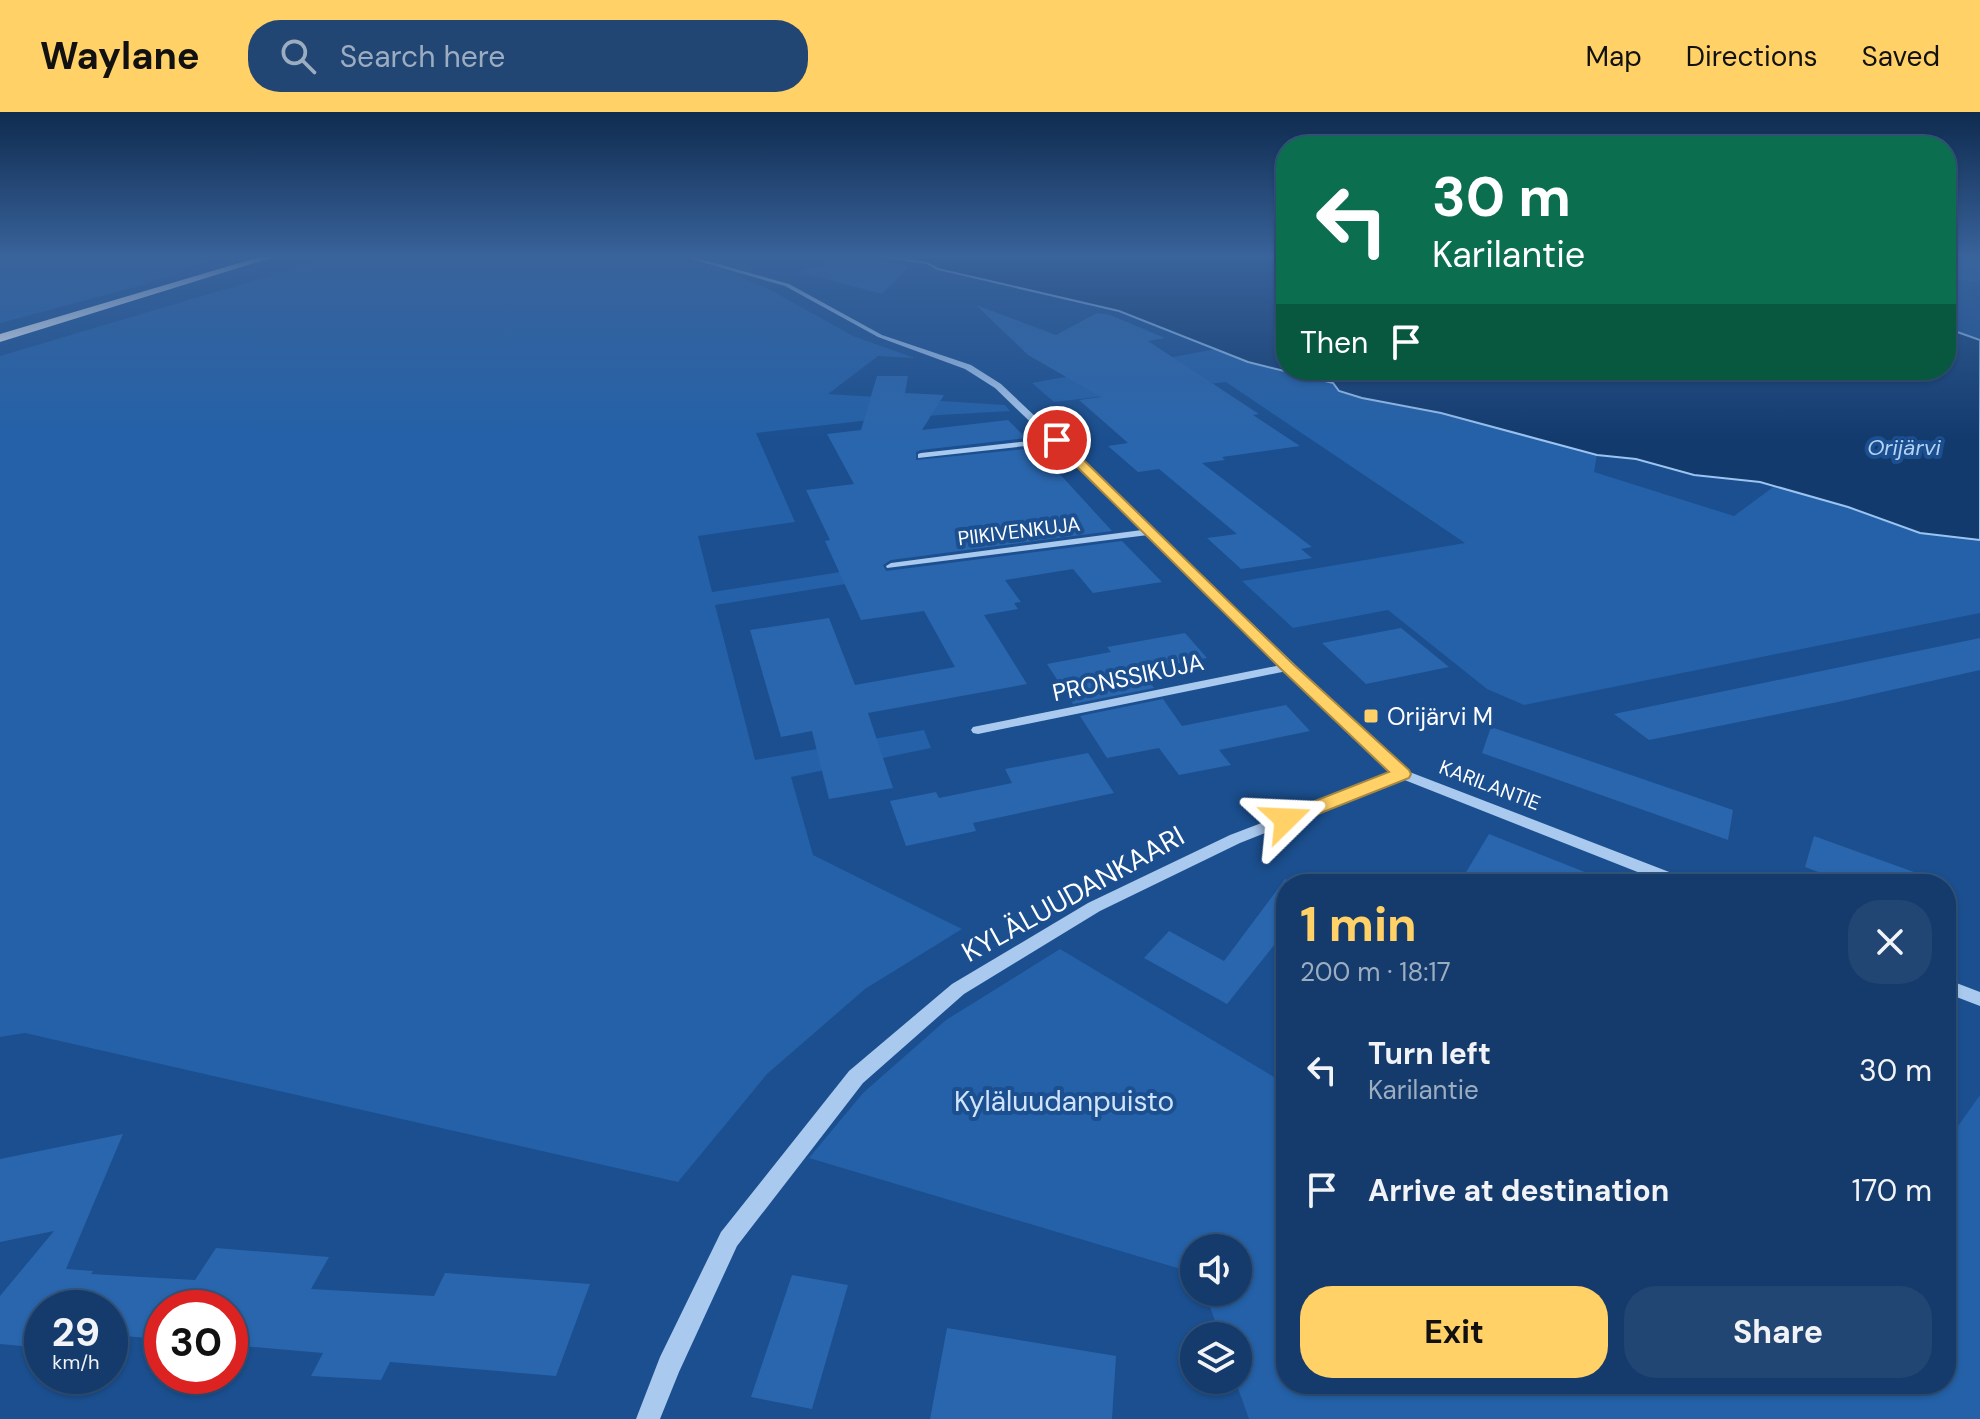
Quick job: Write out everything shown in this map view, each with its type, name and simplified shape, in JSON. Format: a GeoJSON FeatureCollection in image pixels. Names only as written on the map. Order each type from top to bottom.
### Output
{"type":"FeatureCollection","features":[{"type":"Feature","properties":{"kind":"highway"},"geometry":{"type":"LineString","coordinates":[[0,338],[66,318]]}},
{"type":"Feature","properties":{"kind":"street","name":"KARILANTIE"},"geometry":{"type":"LineString","coordinates":[[847,318],[880,336],[968,367],[998,386],[1057,440],[1287,667],[1402,774],[1658,874]]}},
{"type":"Feature","properties":{"kind":"street"},"geometry":{"type":"LineString","coordinates":[[921,456],[1057,440]]}},
{"type":"Feature","properties":{"kind":"street","name":"PIIKIVENKUJA"},"geometry":{"type":"LineString","coordinates":[[891,566],[1151,532]]}},
{"type":"Feature","properties":{"kind":"street","name":"PRONSSIKUJA"},"geometry":{"type":"LineString","coordinates":[[978,730],[1287,667]]}},
{"type":"Feature","properties":{"kind":"street","name":"KYLÄLUUDANKAARI"},"geometry":{"type":"LineString","coordinates":[[648,1419],[669,1366],[729,1239],[856,1077],[958,989],[1094,907],[1207,853],[1402,774]]}},
{"type":"Feature","properties":{"kind":"street"},"geometry":{"type":"LineString","coordinates":[[1956,990],[1980,999]]}},
{"type":"Feature","properties":{"kind":"green space"},"geometry":{"type":"Polygon","coordinates":[[[0,318],[19,318],[0,323],[0,318]]]}},
{"type":"Feature","properties":{"kind":"green space"},"geometry":{"type":"Polygon","coordinates":[[[128,318],[821,318],[853,336],[915,358],[878,356],[828,394],[1005,405],[1010,411],[888,418],[756,433],[795,522],[698,536],[712,592],[847,571],[852,583],[715,605],[755,760],[924,730],[931,748],[791,777],[813,855],[962,929],[865,989],[767,1074],[678,1182],[25,1033],[0,1037],[0,356],[128,318]]]}},
{"type":"Feature","properties":{"kind":"green space"},"geometry":{"type":"Polygon","coordinates":[[[1216,349],[1276,369],[1276,380],[1333,383],[1350,395],[1441,413],[1597,455],[1594,472],[1734,516],[1776,485],[1920,533],[1980,540],[1980,613],[1524,705],[1487,689],[1388,610],[1293,628],[1242,581],[1465,543],[1226,382],[1054,402],[1032,383],[1216,349]]]}},
{"type":"Feature","properties":{"kind":"green space","name":"Kyläluudanpuisto"},"geometry":{"type":"Polygon","coordinates":[[[1060,949],[1276,1078],[1276,1394],[1956,1394],[1956,1129],[1980,1095],[1980,1419],[1249,1419],[1240,1394],[1252,1394],[1252,1322],[1215,1322],[1210,1306],[1252,1306],[1252,1234],[1180,1234],[1180,1269],[809,1158],[863,1093],[946,1020],[1060,949]]]}},
{"type":"Feature","properties":{"kind":"water","name":"Orijärvi"},"geometry":{"type":"Polygon","coordinates":[[[1137,318],[1276,318],[1276,369],[1248,362],[1137,318]]]}},
{"type":"Feature","properties":{"kind":"water","name":"Orijärvi"},"geometry":{"type":"Polygon","coordinates":[[[1956,332],[1980,340],[1980,540],[1920,533],[1848,507],[1760,482],[1694,475],[1636,459],[1597,455],[1441,413],[1362,398],[1339,391],[1333,383],[1321,380],[1956,380],[1956,332]]]}},
{"type":"Feature","properties":{"kind":"building"},"geometry":{"type":"Polygon","coordinates":[[[990,318],[1011,318],[1056,335],[1088,318],[1117,318],[1165,338],[1148,341],[1259,414],[1253,415],[1300,446],[1222,457],[1225,460],[1202,463],[1312,547],[1301,549],[1312,558],[1241,569],[1207,538],[1237,534],[1159,469],[1138,472],[1108,446],[1128,443],[1079,400],[1101,397],[1028,355],[990,318]]]}},
{"type":"Feature","properties":{"kind":"building"},"geometry":{"type":"Polygon","coordinates":[[[877,376],[908,376],[905,393],[944,395],[922,430],[1008,420],[1026,438],[921,450],[916,452],[916,460],[1036,448],[1112,531],[891,560],[883,565],[886,571],[1122,541],[1162,582],[1093,593],[1073,569],[1005,580],[1021,602],[1014,603],[1018,609],[984,615],[1027,684],[868,713],[893,788],[829,799],[812,731],[781,737],[750,630],[829,618],[855,685],[955,667],[924,611],[861,620],[825,541],[830,540],[806,490],[854,484],[827,434],[861,430],[877,376]]]}},
{"type":"Feature","properties":{"kind":"building"},"geometry":{"type":"Polygon","coordinates":[[[1401,628],[1449,667],[1366,684],[1322,643],[1401,628]]]}},
{"type":"Feature","properties":{"kind":"building"},"geometry":{"type":"Polygon","coordinates":[[[1185,633],[1207,658],[1141,670],[1154,688],[1073,704],[1047,664],[1111,652],[1107,647],[1185,633]]]}},
{"type":"Feature","properties":{"kind":"building"},"geometry":{"type":"Polygon","coordinates":[[[1980,638],[1980,670],[1838,702],[1649,740],[1614,714],[1980,638]]]}},
{"type":"Feature","properties":{"kind":"building"},"geometry":{"type":"Polygon","coordinates":[[[1163,699],[1182,726],[1286,705],[1310,731],[1219,750],[1231,765],[1179,775],[1159,748],[1107,758],[1080,716],[1163,699]]]}},
{"type":"Feature","properties":{"kind":"building"},"geometry":{"type":"Polygon","coordinates":[[[1491,727],[1733,810],[1728,840],[1482,753],[1491,727]]]}},
{"type":"Feature","properties":{"kind":"building"},"geometry":{"type":"Polygon","coordinates":[[[1088,753],[1114,793],[973,823],[976,831],[906,846],[890,801],[936,792],[939,798],[1012,783],[1005,769],[1088,753]]]}},
{"type":"Feature","properties":{"kind":"building"},"geometry":{"type":"Polygon","coordinates":[[[1489,834],[1590,874],[1465,874],[1489,834]]]}},
{"type":"Feature","properties":{"kind":"building"},"geometry":{"type":"Polygon","coordinates":[[[1814,836],[1919,874],[1824,874],[1805,867],[1814,836]]]}},
{"type":"Feature","properties":{"kind":"building"},"geometry":{"type":"Polygon","coordinates":[[[1276,891],[1276,945],[1227,1004],[1144,958],[1169,931],[1224,961],[1276,891]]]}},
{"type":"Feature","properties":{"kind":"building"},"geometry":{"type":"Polygon","coordinates":[[[123,1134],[66,1269],[93,1271],[91,1274],[195,1280],[216,1248],[329,1257],[311,1289],[434,1296],[445,1273],[590,1284],[556,1376],[390,1362],[381,1380],[311,1376],[323,1353],[248,1347],[248,1290],[144,1290],[144,1338],[128,1336],[128,1290],[24,1290],[24,1346],[0,1344],[0,1296],[54,1231],[0,1242],[0,1159],[123,1134]]]}},
{"type":"Feature","properties":{"kind":"building"},"geometry":{"type":"Polygon","coordinates":[[[792,1275],[848,1285],[812,1409],[751,1397],[792,1275]]]}},
{"type":"Feature","properties":{"kind":"building"},"geometry":{"type":"Polygon","coordinates":[[[947,1328],[1116,1356],[1112,1419],[930,1419],[947,1328]]]}},
{"type":"Feature","properties":{"kind":"place","name":"Orijärvi M"},"geometry":{"type":"Point","coordinates":[1371,716]}},
{"type":"Feature","properties":{"kind":"route"},"geometry":{"type":"LineString","coordinates":[[1057,440],[1287,667],[1402,774],[1286,819]]}}]}
